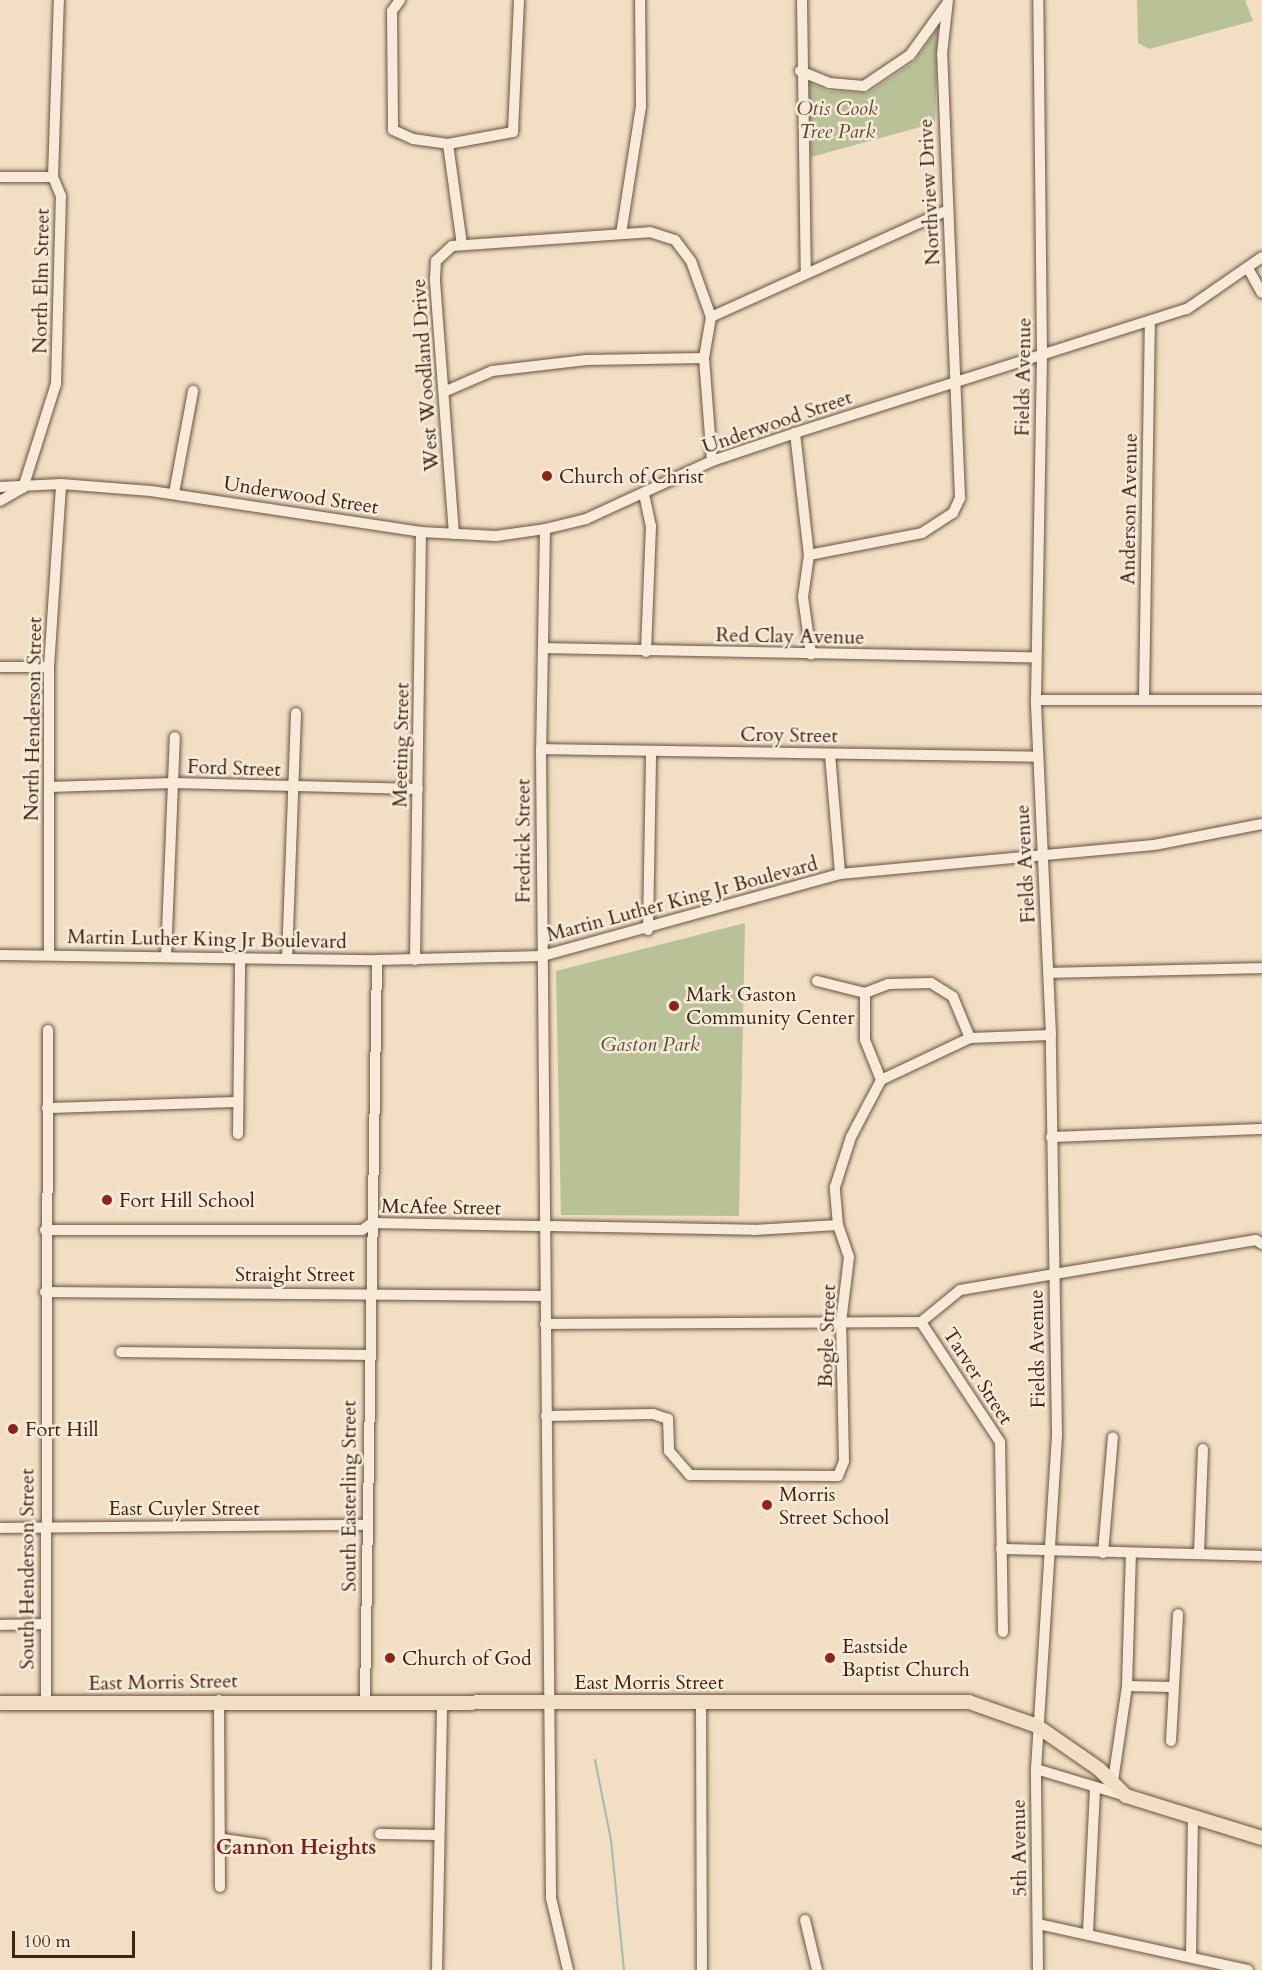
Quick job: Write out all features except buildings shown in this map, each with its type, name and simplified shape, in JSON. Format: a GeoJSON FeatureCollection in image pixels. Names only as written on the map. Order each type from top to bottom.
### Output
{"type":"FeatureCollection","features":[{"type":"Feature","properties":{"kind":"main road","name":"East Morris Street"},"geometry":{"type":"LineString","coordinates":[[0,1703],[219,1700],[969,1702],[1037,1726],[1113,1781],[1126,1796]]}},
{"type":"Feature","properties":{"kind":"main road"},"geometry":{"type":"LineString","coordinates":[[1126,1796],[1262,1839]]}},
{"type":"Feature","properties":{"kind":"street","name":"North Elm Street"},"geometry":{"type":"LineString","coordinates":[[24,488],[56,384],[61,196],[53,177],[59,0]]}},
{"type":"Feature","properties":{"kind":"street"},"geometry":{"type":"LineString","coordinates":[[400,0],[392,11],[393,130],[413,139],[448,144],[513,132],[519,0]]}},
{"type":"Feature","properties":{"kind":"street"},"geometry":{"type":"LineString","coordinates":[[621,234],[641,107],[640,0]]}},
{"type":"Feature","properties":{"kind":"street"},"geometry":{"type":"LineString","coordinates":[[802,0],[800,72],[806,273]]}},
{"type":"Feature","properties":{"kind":"street","name":"Fields Avenue"},"geometry":{"type":"LineString","coordinates":[[1037,1726],[1057,1434],[1051,1035],[1037,757],[1035,657],[1042,354],[1038,0]]}},
{"type":"Feature","properties":{"kind":"street"},"geometry":{"type":"LineString","coordinates":[[800,72],[829,83],[864,86],[910,55],[947,1]]}},
{"type":"Feature","properties":{"kind":"street","name":"Northview Drive"},"geometry":{"type":"LineString","coordinates":[[809,555],[922,533],[953,513],[960,498],[957,382],[946,211],[942,54],[947,1]]}},
{"type":"Feature","properties":{"kind":"street"},"geometry":{"type":"LineString","coordinates":[[448,144],[462,245]]}},
{"type":"Feature","properties":{"kind":"street"},"geometry":{"type":"LineString","coordinates":[[0,177],[53,177]]}},
{"type":"Feature","properties":{"kind":"street"},"geometry":{"type":"LineString","coordinates":[[712,461],[704,358],[711,317],[946,211]]}},
{"type":"Feature","properties":{"kind":"street","name":"West Woodland Drive"},"geometry":{"type":"LineString","coordinates":[[454,534],[436,261],[452,246],[650,232],[675,240],[691,261],[711,317]]}},
{"type":"Feature","properties":{"kind":"street","name":"Underwood Street"},"geometry":{"type":"LineString","coordinates":[[0,487],[24,488],[61,484],[174,493],[422,532],[496,536],[545,529],[586,519],[712,461],[1187,309],[1248,270],[1262,257]]}},
{"type":"Feature","properties":{"kind":"street"},"geometry":{"type":"LineString","coordinates":[[1248,270],[1262,293]]}},
{"type":"Feature","properties":{"kind":"street","name":"Anderson Avenue"},"geometry":{"type":"LineString","coordinates":[[1144,697],[1150,321]]}},
{"type":"Feature","properties":{"kind":"street"},"geometry":{"type":"LineString","coordinates":[[446,391],[492,371],[586,360],[704,358]]}},
{"type":"Feature","properties":{"kind":"street"},"geometry":{"type":"LineString","coordinates":[[174,493],[193,391]]}},
{"type":"Feature","properties":{"kind":"street"},"geometry":{"type":"LineString","coordinates":[[795,433],[809,555],[802,597],[811,654]]}},
{"type":"Feature","properties":{"kind":"street","name":"North Henderson Street"},"geometry":{"type":"LineString","coordinates":[[49,955],[49,667],[61,484]]}},
{"type":"Feature","properties":{"kind":"street"},"geometry":{"type":"LineString","coordinates":[[0,501],[24,488]]}},
{"type":"Feature","properties":{"kind":"street"},"geometry":{"type":"LineString","coordinates":[[644,494],[651,526],[646,652]]}},
{"type":"Feature","properties":{"kind":"street","name":"Fredrick Street"},"geometry":{"type":"LineString","coordinates":[[545,529],[545,648],[541,749],[551,1898],[568,1970]]}},
{"type":"Feature","properties":{"kind":"street","name":"Meeting Street"},"geometry":{"type":"LineString","coordinates":[[415,960],[422,532]]}},
{"type":"Feature","properties":{"kind":"street","name":"Red Clay Avenue"},"geometry":{"type":"LineString","coordinates":[[545,648],[646,652],[1035,657]]}},
{"type":"Feature","properties":{"kind":"street"},"geometry":{"type":"LineString","coordinates":[[0,667],[49,667]]}},
{"type":"Feature","properties":{"kind":"street"},"geometry":{"type":"LineString","coordinates":[[1036,700],[1144,697],[1262,700]]}},
{"type":"Feature","properties":{"kind":"street"},"geometry":{"type":"LineString","coordinates":[[287,959],[296,713]]}},
{"type":"Feature","properties":{"kind":"street"},"geometry":{"type":"LineString","coordinates":[[166,957],[175,737]]}},
{"type":"Feature","properties":{"kind":"street","name":"Croy Street"},"geometry":{"type":"LineString","coordinates":[[541,749],[1037,757]]}},
{"type":"Feature","properties":{"kind":"street"},"geometry":{"type":"LineString","coordinates":[[648,930],[651,751]]}},
{"type":"Feature","properties":{"kind":"street"},"geometry":{"type":"LineString","coordinates":[[830,754],[840,874]]}},
{"type":"Feature","properties":{"kind":"street","name":"Ford Street"},"geometry":{"type":"LineString","coordinates":[[49,787],[173,783],[293,788],[418,789]]}},
{"type":"Feature","properties":{"kind":"street","name":"Martin Luther King Jr Boulevard"},"geometry":{"type":"LineString","coordinates":[[0,955],[376,960],[542,956],[648,930],[840,874],[1042,852],[1154,845],[1262,824]]}},
{"type":"Feature","properties":{"kind":"street"},"geometry":{"type":"LineString","coordinates":[[238,1134],[240,958]]}},
{"type":"Feature","properties":{"kind":"street","name":"South Easterling Street"},"geometry":{"type":"LineString","coordinates":[[365,1700],[368,1355],[376,960]]}},
{"type":"Feature","properties":{"kind":"street"},"geometry":{"type":"LineString","coordinates":[[1049,973],[1262,968]]}},
{"type":"Feature","properties":{"kind":"street"},"geometry":{"type":"LineString","coordinates":[[817,981],[865,993],[888,984],[931,983],[953,997],[970,1038]]}},
{"type":"Feature","properties":{"kind":"street"},"geometry":{"type":"LineString","coordinates":[[865,993],[865,1040],[881,1080],[970,1038],[1051,1035]]}},
{"type":"Feature","properties":{"kind":"street"},"geometry":{"type":"LineString","coordinates":[[45,1292],[48,1030]]}},
{"type":"Feature","properties":{"kind":"street","name":"Bogle Street"},"geometry":{"type":"LineString","coordinates":[[546,1416],[653,1414],[668,1419],[669,1451],[690,1475],[838,1476],[844,1461],[841,1323],[849,1257],[838,1225],[835,1187],[851,1137],[881,1080]]}},
{"type":"Feature","properties":{"kind":"street"},"geometry":{"type":"LineString","coordinates":[[47,1108],[238,1102]]}},
{"type":"Feature","properties":{"kind":"street"},"geometry":{"type":"LineString","coordinates":[[1051,1137],[1262,1129]]}},
{"type":"Feature","properties":{"kind":"street","name":"McAfee Street"},"geometry":{"type":"LineString","coordinates":[[45,1230],[362,1230],[372,1224],[754,1230],[838,1225]]}},
{"type":"Feature","properties":{"kind":"street","name":"Tarver Street"},"geometry":{"type":"LineString","coordinates":[[1003,1632],[1000,1442],[921,1322],[960,1290],[1256,1240],[1262,1244]]}},
{"type":"Feature","properties":{"kind":"street","name":"Straight Street"},"geometry":{"type":"LineString","coordinates":[[45,1292],[545,1296]]}},
{"type":"Feature","properties":{"kind":"street","name":"South Henderson Street"},"geometry":{"type":"LineString","coordinates":[[45,1292],[44,1624],[46,1703]]}},
{"type":"Feature","properties":{"kind":"street"},"geometry":{"type":"LineString","coordinates":[[545,1324],[921,1322]]}},
{"type":"Feature","properties":{"kind":"street"},"geometry":{"type":"LineString","coordinates":[[121,1352],[368,1355]]}},
{"type":"Feature","properties":{"kind":"street"},"geometry":{"type":"LineString","coordinates":[[1103,1553],[1113,1437]]}},
{"type":"Feature","properties":{"kind":"street"},"geometry":{"type":"LineString","coordinates":[[1199,1553],[1203,1449]]}},
{"type":"Feature","properties":{"kind":"street","name":"East Cuyler Street"},"geometry":{"type":"LineString","coordinates":[[0,1528],[368,1525]]}},
{"type":"Feature","properties":{"kind":"street"},"geometry":{"type":"LineString","coordinates":[[1001,1549],[1262,1556]]}},
{"type":"Feature","properties":{"kind":"street"},"geometry":{"type":"LineString","coordinates":[[1113,1781],[1127,1686],[1131,1553]]}},
{"type":"Feature","properties":{"kind":"street"},"geometry":{"type":"LineString","coordinates":[[1171,1741],[1172,1687],[1178,1614]]}},
{"type":"Feature","properties":{"kind":"street"},"geometry":{"type":"LineString","coordinates":[[0,1625],[44,1624]]}},
{"type":"Feature","properties":{"kind":"street"},"geometry":{"type":"LineString","coordinates":[[1127,1686],[1172,1687]]}},
{"type":"Feature","properties":{"kind":"street"},"geometry":{"type":"LineString","coordinates":[[219,1700],[224,1839],[220,1887]]}},
{"type":"Feature","properties":{"kind":"street"},"geometry":{"type":"LineString","coordinates":[[437,1970],[436,1835],[442,1701]]}},
{"type":"Feature","properties":{"kind":"street"},"geometry":{"type":"LineString","coordinates":[[701,1702],[702,1970]]}},
{"type":"Feature","properties":{"kind":"street","name":"5th Avenue"},"geometry":{"type":"LineString","coordinates":[[1037,1726],[1038,1970]]}},
{"type":"Feature","properties":{"kind":"street"},"geometry":{"type":"LineString","coordinates":[[1036,1769],[1095,1789],[1126,1796]]}},
{"type":"Feature","properties":{"kind":"street"},"geometry":{"type":"LineString","coordinates":[[1088,1932],[1095,1789]]}},
{"type":"Feature","properties":{"kind":"street"},"geometry":{"type":"LineString","coordinates":[[1191,1957],[1193,1816]]}},
{"type":"Feature","properties":{"kind":"street"},"geometry":{"type":"LineString","coordinates":[[380,1834],[436,1835]]}},
{"type":"Feature","properties":{"kind":"street"},"geometry":{"type":"LineString","coordinates":[[224,1839],[266,1845]]}},
{"type":"Feature","properties":{"kind":"street"},"geometry":{"type":"LineString","coordinates":[[805,1920],[817,1970]]}},
{"type":"Feature","properties":{"kind":"street"},"geometry":{"type":"LineString","coordinates":[[1038,1924],[1088,1932],[1248,1970]]}},
{"type":"Feature","properties":{"kind":"green space"},"geometry":{"type":"Polygon","coordinates":[[[1137,0],[1245,0],[1253,21],[1149,49],[1138,43],[1137,0]]]}},
{"type":"Feature","properties":{"kind":"green space","name":"Otis Cook Tree Park"},"geometry":{"type":"Polygon","coordinates":[[[938,28],[935,123],[811,157],[805,81],[828,91],[868,93],[915,61],[938,28]]]}},
{"type":"Feature","properties":{"kind":"green space","name":"Gaston Park"},"geometry":{"type":"Polygon","coordinates":[[[745,923],[739,1216],[561,1215],[556,971],[745,923]]]}},
{"type":"Feature","properties":{"kind":"waterway"},"geometry":{"type":"LineString","coordinates":[[595,1760],[611,1840],[624,1970]]}},
{"type":"Feature","properties":{"kind":"place","name":"Church of Christ"},"geometry":{"type":"Point","coordinates":[547,476]}},
{"type":"Feature","properties":{"kind":"place","name":"Mark Gaston Community Center"},"geometry":{"type":"Point","coordinates":[674,1006]}},
{"type":"Feature","properties":{"kind":"place","name":"Fort Hill School"},"geometry":{"type":"Point","coordinates":[107,1200]}},
{"type":"Feature","properties":{"kind":"place","name":"Fort Hill"},"geometry":{"type":"Point","coordinates":[13,1429]}},
{"type":"Feature","properties":{"kind":"place","name":"Morris Street School"},"geometry":{"type":"Point","coordinates":[767,1505]}},
{"type":"Feature","properties":{"kind":"place","name":"Church of God"},"geometry":{"type":"Point","coordinates":[390,1658]}},
{"type":"Feature","properties":{"kind":"place","name":"Eastside Baptist Church"},"geometry":{"type":"Point","coordinates":[830,1658]}},
{"type":"Feature","properties":{"kind":"district","name":"Cannon Heights"},"geometry":{"type":"Point","coordinates":[296,1848]}}]}
